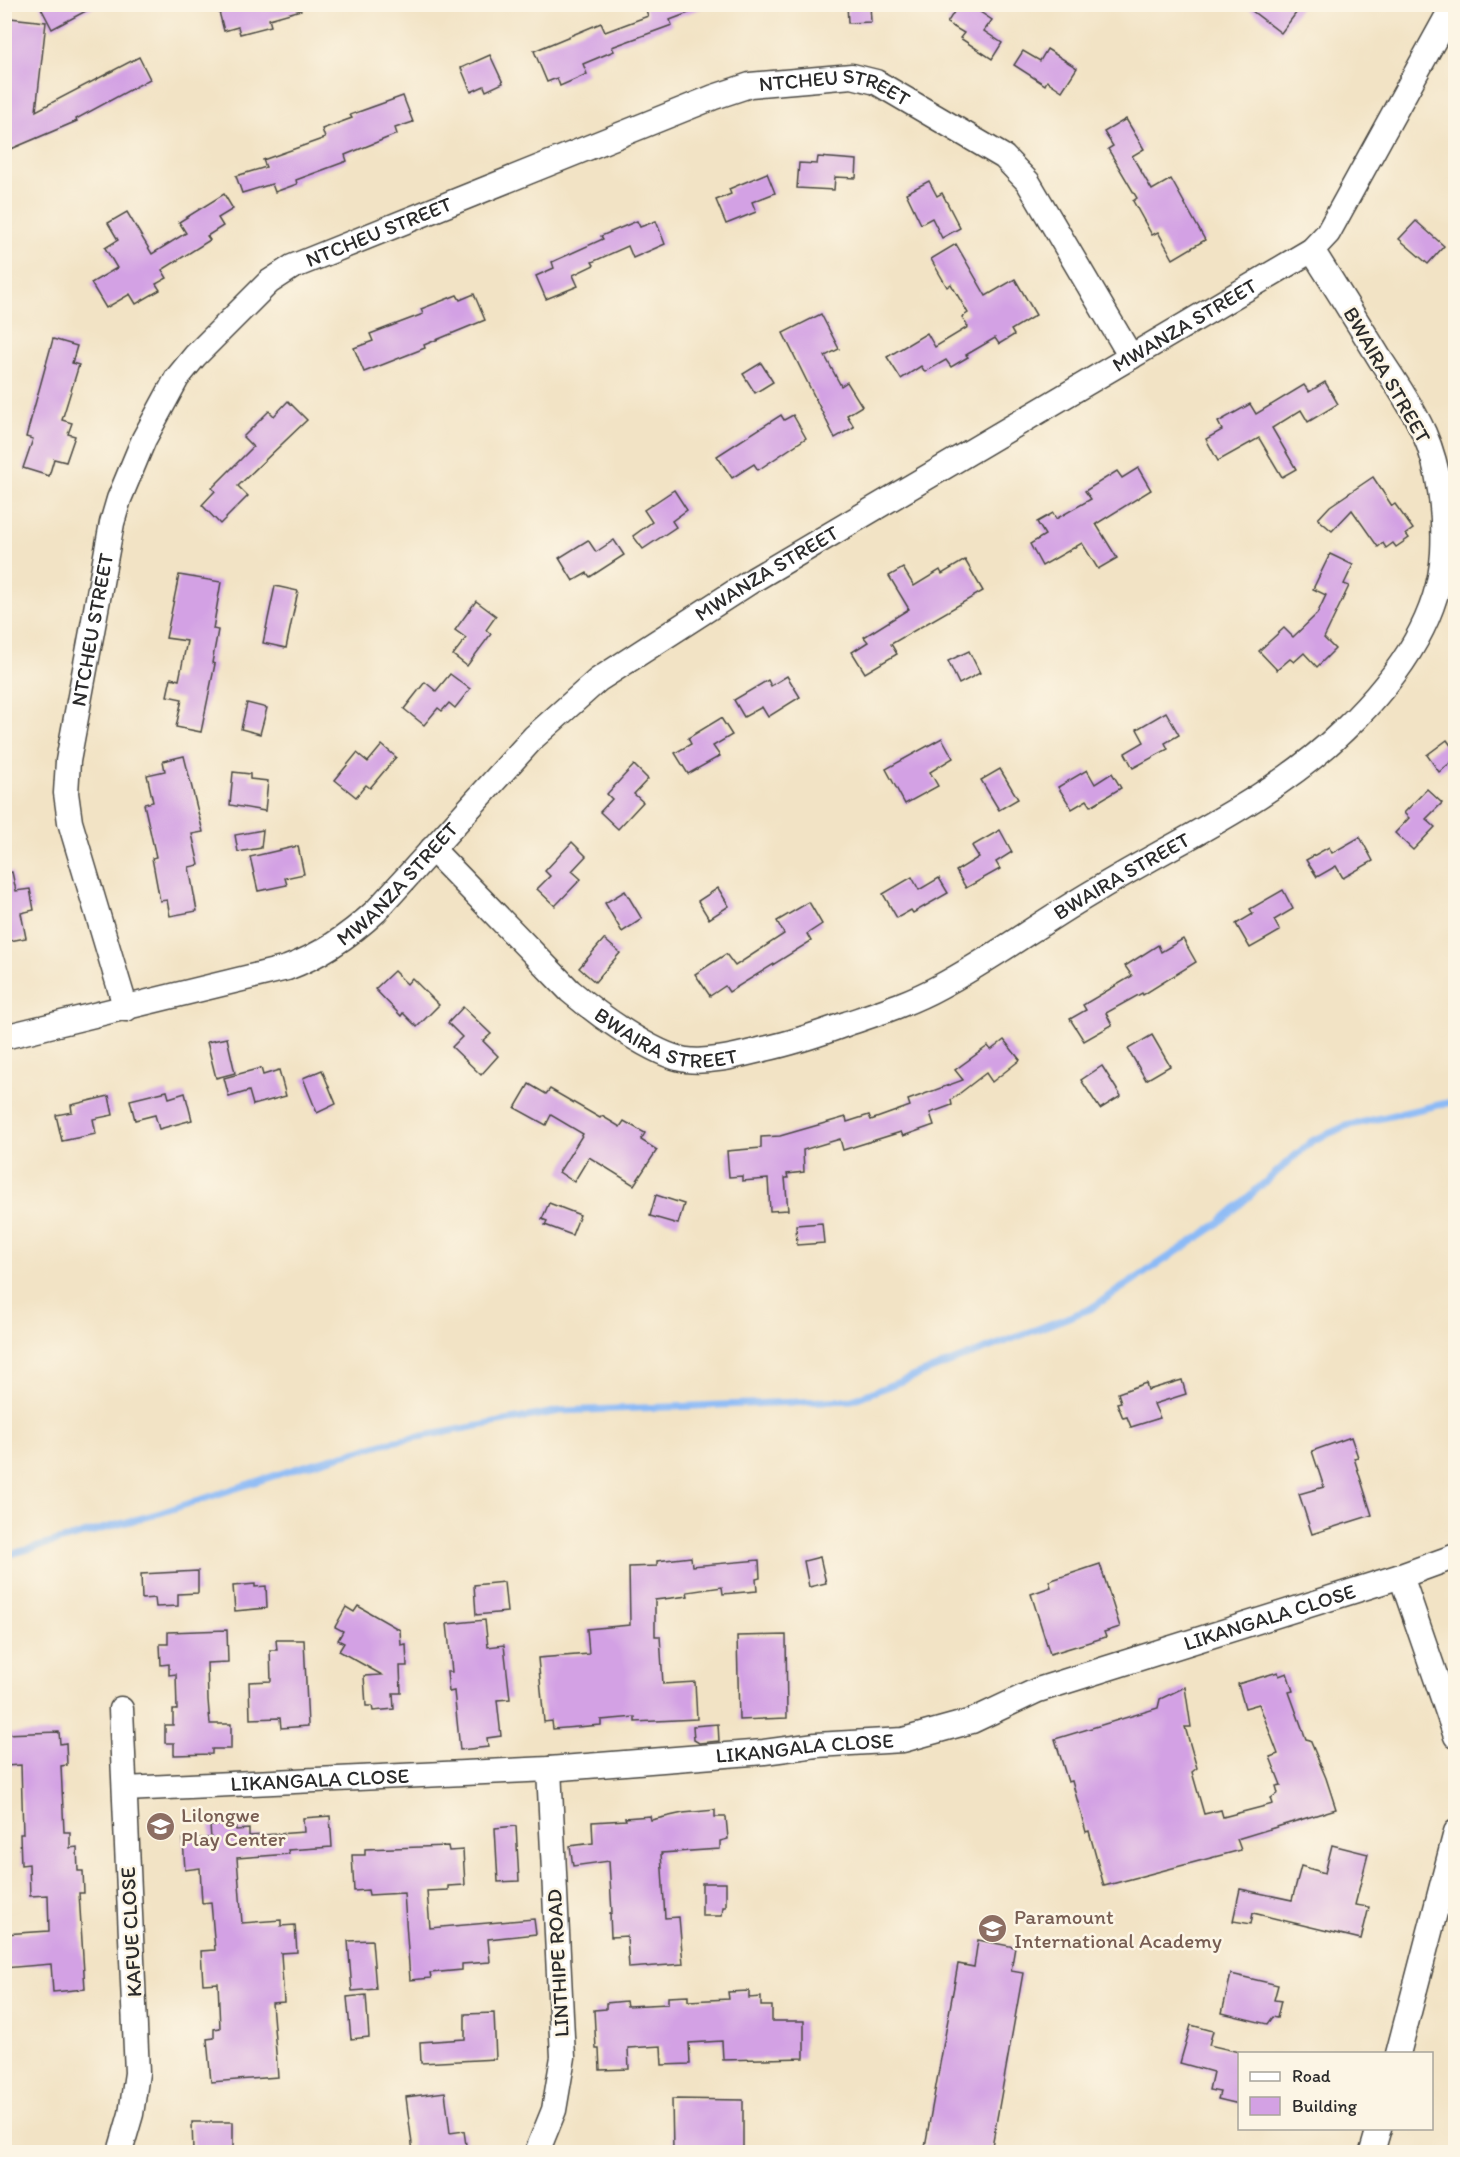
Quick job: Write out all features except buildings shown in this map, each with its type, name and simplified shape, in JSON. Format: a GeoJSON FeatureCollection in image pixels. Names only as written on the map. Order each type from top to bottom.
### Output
{"type":"FeatureCollection","features":[{"type":"Feature","properties":{"kind":"street","name":"MWANZA STREET"},"geometry":{"type":"LineString","coordinates":[[4,1037],[287,968],[307,961],[341,941],[357,929],[534,737],[598,680],[753,580],[1312,250],[1328,233],[1454,4]]}},
{"type":"Feature","properties":{"kind":"street","name":"NTCHEU STREET"},"geometry":{"type":"LineString","coordinates":[[126,1009],[70,822],[66,793],[68,761],[112,524],[119,500],[144,439],[177,378],[195,356],[269,282],[292,267],[741,88],[750,85],[852,76],[876,82],[1004,157],[1017,168],[1028,182],[1131,357]]}},
{"type":"Feature","properties":{"kind":"street","name":"BWAIRA STREET"},"geometry":{"type":"LineString","coordinates":[[432,849],[570,991],[586,1004],[642,1042],[684,1060],[705,1060],[789,1044],[899,1006],[937,988],[973,968],[1095,890],[1287,779],[1346,729],[1398,669],[1415,644],[1428,618],[1449,554],[1443,521],[1444,458],[1425,434],[1312,250]]}},
{"type":"Feature","properties":{"kind":"street","name":"LIKANGALA CLOSE"},"geometry":{"type":"LineString","coordinates":[[124,1789],[549,1769],[764,1752],[816,1745],[903,1740],[972,1721],[1038,1690],[1455,1557]]}},
{"type":"Feature","properties":{"kind":"street"},"geometry":{"type":"LineString","coordinates":[[1401,1576],[1455,1736]]}},
{"type":"Feature","properties":{"kind":"street","name":"KAFUE CLOSE"},"geometry":{"type":"LineString","coordinates":[[120,2152],[131,2115],[137,2073],[121,1709]]}},
{"type":"Feature","properties":{"kind":"street","name":"LINTHIPE ROAD"},"geometry":{"type":"LineString","coordinates":[[537,2152],[554,2110],[563,2057],[549,1769]]}},
{"type":"Feature","properties":{"kind":"street"},"geometry":{"type":"LineString","coordinates":[[1399,2052],[1455,1832]]}},
{"type":"Feature","properties":{"kind":"street"},"geometry":{"type":"LineString","coordinates":[[1372,2152],[1378,2130]]}},
{"type":"Feature","properties":{"kind":"waterway"},"geometry":{"type":"LineString","coordinates":[[4,1556],[160,1513],[301,1467],[385,1443],[560,1411],[852,1400],[1090,1309],[1214,1227],[1312,1141],[1346,1126],[1456,1101]]}},
{"type":"Feature","properties":{"kind":"place","name":"Lilongwe Play Center"},"geometry":{"type":"Point","coordinates":[160,1827]}},
{"type":"Feature","properties":{"kind":"place","name":"Paramount International Academy"},"geometry":{"type":"Point","coordinates":[993,1929]}}]}
